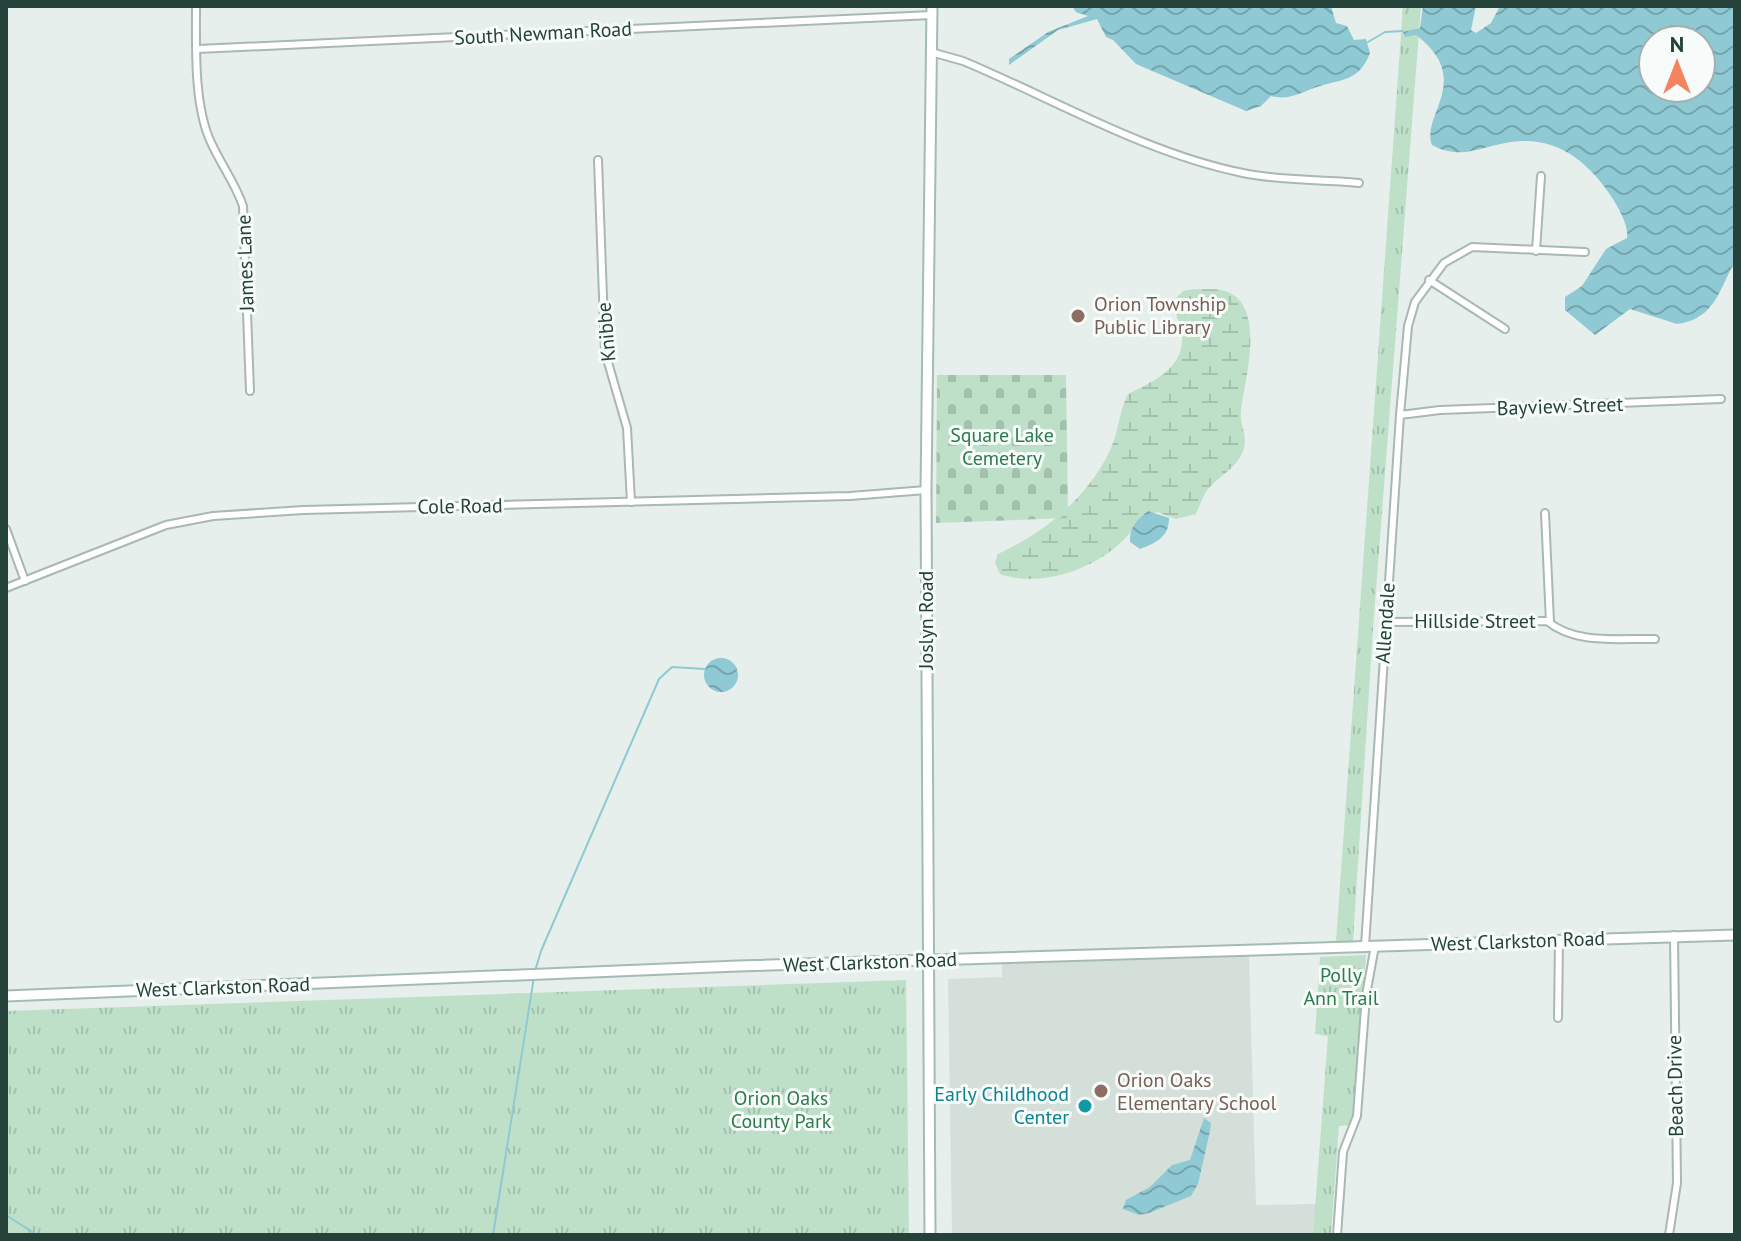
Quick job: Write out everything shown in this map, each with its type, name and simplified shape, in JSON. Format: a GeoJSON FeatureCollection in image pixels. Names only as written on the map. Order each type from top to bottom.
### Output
{"type":"FeatureCollection","features":[{"type":"Feature","properties":{"kind":"main road","name":"Joslyn Road"},"geometry":{"type":"LineString","coordinates":[[930,1235],[926,490],[932,10]]}},
{"type":"Feature","properties":{"kind":"main road","name":"West Clarkston Road"},"geometry":{"type":"LineString","coordinates":[[6,996],[927,961],[1735,935]]}},
{"type":"Feature","properties":{"kind":"street"},"geometry":{"type":"LineString","coordinates":[[196,6],[198,49]]}},
{"type":"Feature","properties":{"kind":"street","name":"South Newman Road"},"geometry":{"type":"LineString","coordinates":[[198,49],[932,10]]}},
{"type":"Feature","properties":{"kind":"street","name":"James Lane"},"geometry":{"type":"LineString","coordinates":[[198,49],[208,134],[236,186],[243,206],[250,391]]}},
{"type":"Feature","properties":{"kind":"street"},"geometry":{"type":"LineString","coordinates":[[931,52],[963,61],[1124,132],[1215,166],[1272,178],[1359,183]]}},
{"type":"Feature","properties":{"kind":"street","name":"Knibbe"},"geometry":{"type":"LineString","coordinates":[[598,160],[605,352],[627,428],[631,502]]}},
{"type":"Feature","properties":{"kind":"street"},"geometry":{"type":"LineString","coordinates":[[1536,251],[1541,176]]}},
{"type":"Feature","properties":{"kind":"street"},"geometry":{"type":"LineString","coordinates":[[1505,329],[1429,280],[1449,259],[1472,247],[1585,252]]}},
{"type":"Feature","properties":{"kind":"street","name":"Allendale"},"geometry":{"type":"LineString","coordinates":[[1337,1235],[1343,1152],[1357,1116],[1370,946],[1385,622],[1408,326],[1415,302],[1429,280]]}},
{"type":"Feature","properties":{"kind":"street","name":"Bayview Street"},"geometry":{"type":"LineString","coordinates":[[1400,415],[1440,410],[1721,399]]}},
{"type":"Feature","properties":{"kind":"street","name":"Cole Road"},"geometry":{"type":"LineString","coordinates":[[6,588],[166,525],[213,516],[303,510],[850,496],[926,490]]}},
{"type":"Feature","properties":{"kind":"street"},"geometry":{"type":"LineString","coordinates":[[1545,513],[1550,622]]}},
{"type":"Feature","properties":{"kind":"street"},"geometry":{"type":"LineString","coordinates":[[6,529],[25,581]]}},
{"type":"Feature","properties":{"kind":"street","name":"Hillside Street"},"geometry":{"type":"LineString","coordinates":[[1385,622],[1550,622],[1557,631],[1577,637],[1655,639]]}},
{"type":"Feature","properties":{"kind":"street","name":"Beach Drive"},"geometry":{"type":"LineString","coordinates":[[1669,1235],[1677,1183],[1674,935]]}},
{"type":"Feature","properties":{"kind":"street"},"geometry":{"type":"LineString","coordinates":[[1558,1018],[1559,940]]}},
{"type":"Feature","properties":{"kind":"shaded area","name":"Orion Oaks Elementary School"},"geometry":{"type":"Polygon","coordinates":[[[1249,954],[1256,1205],[1316,1204],[1313,1235],[952,1235],[948,979],[1002,977],[1002,963],[1249,954]]]}},
{"type":"Feature","properties":{"kind":"green space","name":"Polly Ann Trail"},"geometry":{"type":"Polygon","coordinates":[[[1403,6],[1421,6],[1373,629],[1353,941],[1336,941],[1403,6]]]}},
{"type":"Feature","properties":{"kind":"green space"},"geometry":{"type":"Polygon","coordinates":[[[1183,291],[1225,291],[1238,299],[1246,311],[1250,344],[1241,410],[1245,446],[1240,458],[1206,492],[1196,514],[1176,519],[1157,512],[1140,521],[1103,557],[1069,572],[1034,579],[1000,574],[995,563],[998,554],[1048,524],[1091,482],[1111,448],[1128,394],[1165,373],[1178,358],[1182,337],[1174,300],[1183,291]]]}},
{"type":"Feature","properties":{"kind":"green space","name":"Square Lake Cemetery"},"geometry":{"type":"Polygon","coordinates":[[[937,375],[1066,375],[1068,518],[936,523],[937,375]]]}},
{"type":"Feature","properties":{"kind":"green space","name":"Polly Ann Trail"},"geometry":{"type":"Polygon","coordinates":[[[1366,955],[1353,1125],[1339,1126],[1331,1235],[1313,1235],[1328,1036],[1315,1034],[1320,957],[1366,955]]]}},
{"type":"Feature","properties":{"kind":"green space","name":"Orion Oaks County Park"},"geometry":{"type":"Polygon","coordinates":[[[906,980],[909,1235],[6,1235],[6,1011],[906,980]]]}},
{"type":"Feature","properties":{"kind":"water"},"geometry":{"type":"Polygon","coordinates":[[[1072,6],[1331,6],[1336,23],[1347,26],[1354,40],[1366,39],[1370,53],[1361,69],[1350,77],[1290,97],[1271,96],[1261,106],[1246,111],[1136,64],[1113,40],[1106,37],[1097,19],[1058,30],[1009,65],[1009,59],[1048,32],[1088,16],[1076,12],[1072,6]]]}},
{"type":"Feature","properties":{"kind":"water"},"geometry":{"type":"Polygon","coordinates":[[[1423,6],[1476,6],[1471,30],[1476,33],[1491,23],[1500,6],[1735,6],[1735,262],[1708,309],[1690,321],[1677,324],[1630,309],[1595,335],[1565,310],[1565,297],[1582,286],[1606,249],[1627,238],[1621,213],[1613,199],[1582,163],[1557,147],[1528,141],[1452,152],[1432,145],[1430,134],[1444,82],[1442,67],[1433,51],[1416,35],[1405,37],[1403,32],[1420,28],[1423,6]]]}},
{"type":"Feature","properties":{"kind":"water"},"geometry":{"type":"Polygon","coordinates":[[[1148,511],[1169,518],[1167,530],[1160,538],[1140,549],[1130,542],[1131,532],[1148,511]]]}},
{"type":"Feature","properties":{"kind":"water"},"geometry":{"type":"Polygon","coordinates":[[[721,658],[733,663],[738,675],[733,687],[721,692],[709,687],[704,675],[709,663],[721,658]]]}},
{"type":"Feature","properties":{"kind":"water"},"geometry":{"type":"Polygon","coordinates":[[[1204,1118],[1211,1123],[1210,1131],[1198,1184],[1191,1196],[1139,1215],[1123,1209],[1126,1200],[1150,1187],[1172,1165],[1190,1160],[1204,1118]]]}},
{"type":"Feature","properties":{"kind":"waterway"},"geometry":{"type":"LineString","coordinates":[[1368,42],[1385,32],[1403,31]]}},
{"type":"Feature","properties":{"kind":"waterway"},"geometry":{"type":"LineString","coordinates":[[535,971],[659,679],[672,667],[705,669]]}},
{"type":"Feature","properties":{"kind":"waterway"},"geometry":{"type":"LineString","coordinates":[[493,1235],[534,977]]}},
{"type":"Feature","properties":{"kind":"waterway"},"geometry":{"type":"LineString","coordinates":[[6,1215],[37,1235]]}},
{"type":"Feature","properties":{"kind":"place","name":"Orion Township Public Library"},"geometry":{"type":"Point","coordinates":[1078,316]}},
{"type":"Feature","properties":{"kind":"place","name":"Orion Oaks Elementary School"},"geometry":{"type":"Point","coordinates":[1101,1091]}},
{"type":"Feature","properties":{"kind":"place","name":"Early Childhood Center"},"geometry":{"type":"Point","coordinates":[1085,1106]}}]}
